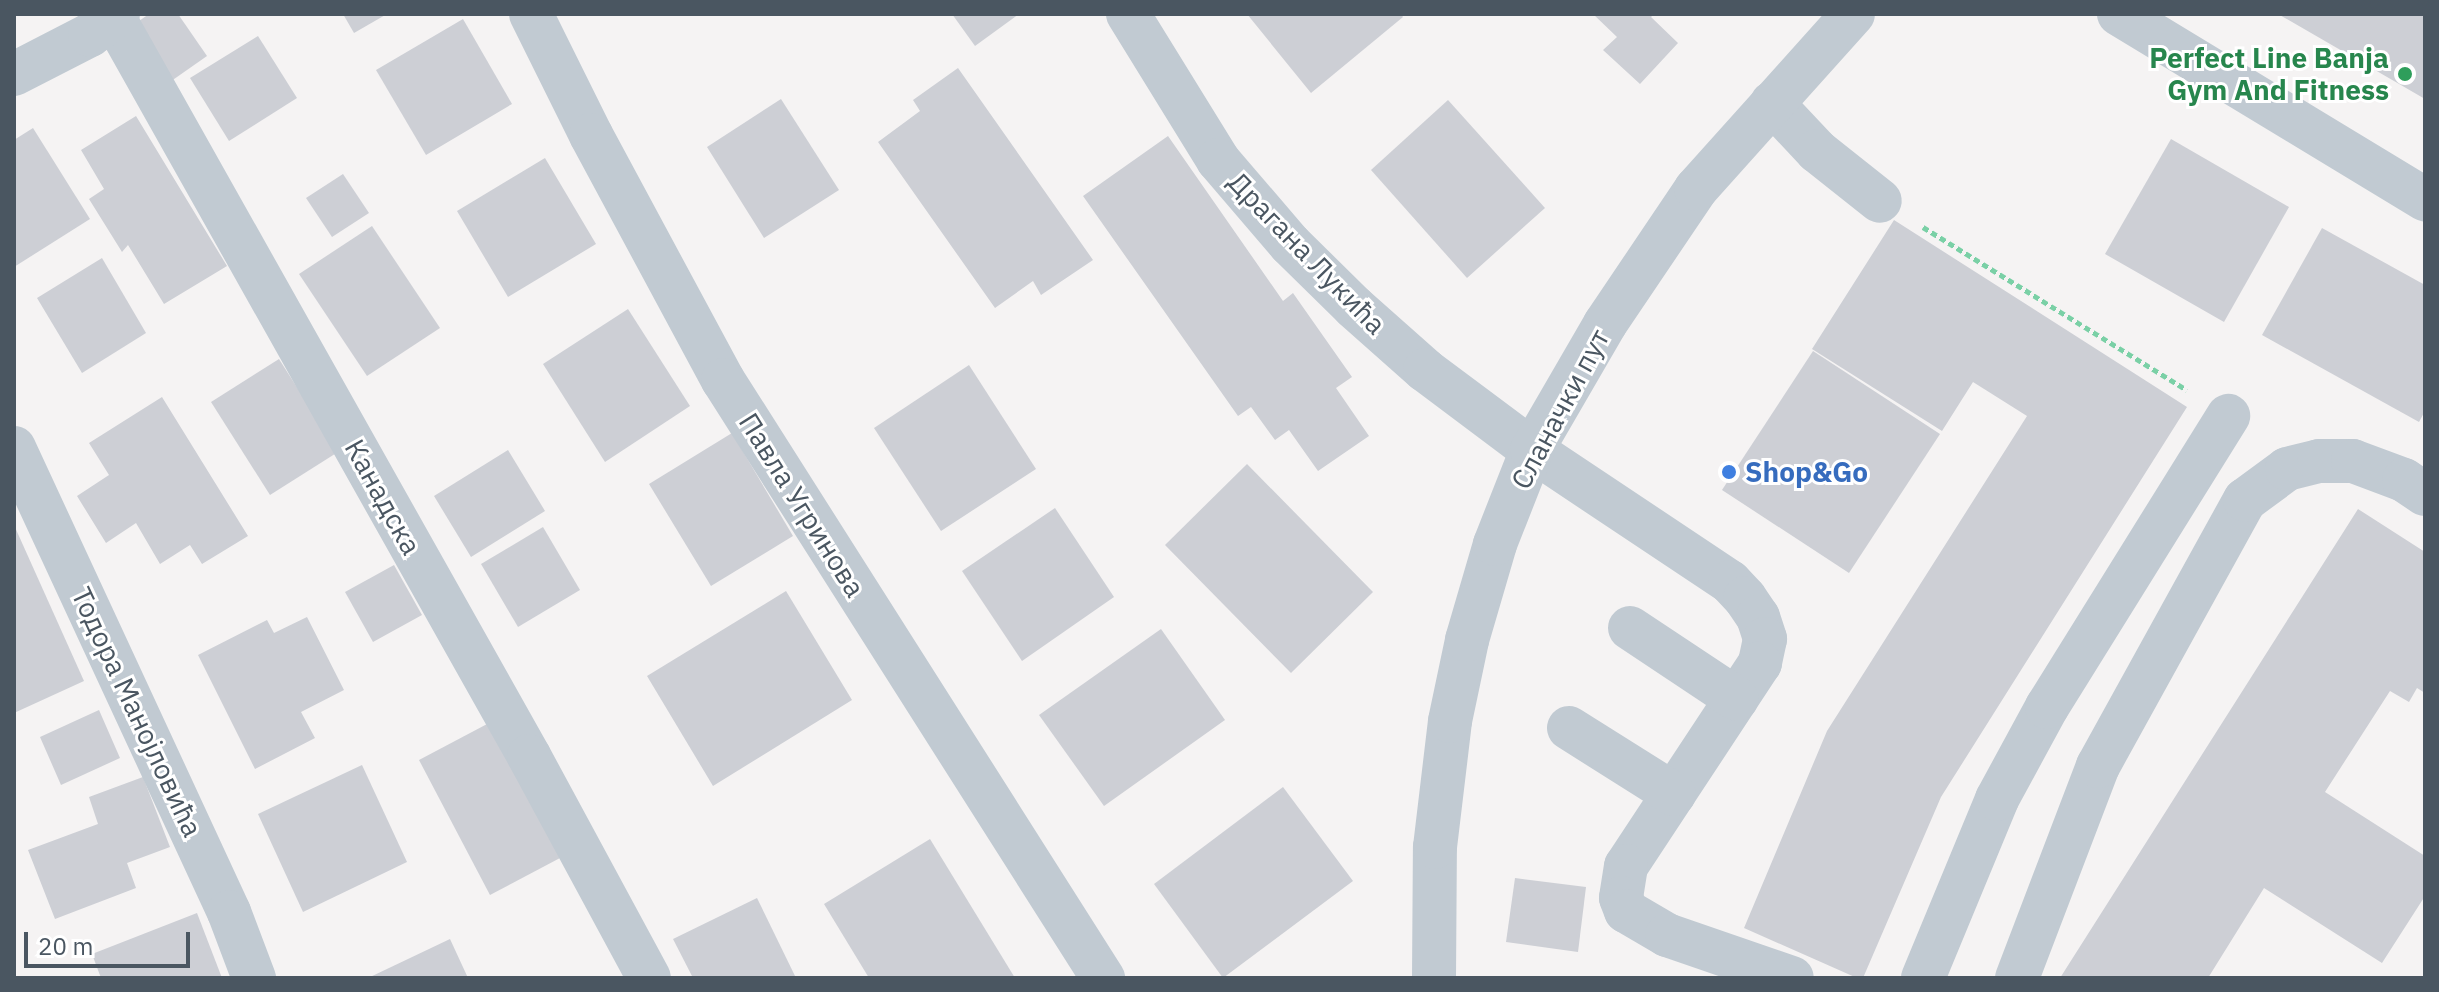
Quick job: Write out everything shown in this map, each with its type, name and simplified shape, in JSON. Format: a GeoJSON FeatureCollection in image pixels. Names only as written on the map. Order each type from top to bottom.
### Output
{"type":"FeatureCollection","features":[{"type":"Feature","properties":{"kind":"street","name":"Павла Угринова"},"geometry":{"type":"LineString","coordinates":[[531,14],[591,135],[723,380],[1103,978]]}},
{"type":"Feature","properties":{"kind":"street","name":"Драгана Лукића"},"geometry":{"type":"LineString","coordinates":[[1128,14],[1218,160],[1290,244],[1425,370],[1532,450],[1730,582],[1745,598],[1758,617],[1765,639],[1760,663],[1737,699]]}},
{"type":"Feature","properties":{"kind":"street","name":"Сланачки пут"},"geometry":{"type":"LineString","coordinates":[[1434,978],[1435,847],[1450,721],[1467,640],[1495,544],[1532,450],[1560,397],[1649,255],[1696,189],[1853,14]]}},
{"type":"Feature","properties":{"kind":"street"},"geometry":{"type":"LineString","coordinates":[[2119,14],[2425,199]]}},
{"type":"Feature","properties":{"kind":"street"},"geometry":{"type":"LineString","coordinates":[[14,74],[90,35],[116,16]]}},
{"type":"Feature","properties":{"kind":"street","name":"Канадска"},"geometry":{"type":"LineString","coordinates":[[116,16],[521,742],[649,978]]}},
{"type":"Feature","properties":{"kind":"street"},"geometry":{"type":"LineString","coordinates":[[1772,103],[1817,151],[1880,201]]}},
{"type":"Feature","properties":{"kind":"street"},"geometry":{"type":"LineString","coordinates":[[1923,978],[1997,799],[2047,707],[2228,416]]}},
{"type":"Feature","properties":{"kind":"street","name":"Тодора Манојловића"},"geometry":{"type":"LineString","coordinates":[[14,448],[229,912],[254,978]]}},
{"type":"Feature","properties":{"kind":"street"},"geometry":{"type":"LineString","coordinates":[[2017,978],[2098,766],[2245,500],[2287,469],[2319,461],[2353,461],[2404,480],[2425,494]]}},
{"type":"Feature","properties":{"kind":"street"},"geometry":{"type":"LineString","coordinates":[[1630,628],[1737,699],[1626,866],[1620,889],[1626,911],[1667,935],[1792,978]]}},
{"type":"Feature","properties":{"kind":"street"},"geometry":{"type":"LineString","coordinates":[[1569,728],[1674,794]]}},
{"type":"Feature","properties":{"kind":"path"},"geometry":{"type":"LineString","coordinates":[[1880,201],[2228,416]]}},
{"type":"Feature","properties":{"kind":"building"},"geometry":{"type":"Polygon","coordinates":[[[149,14],[178,14],[207,56],[167,84],[129,28],[149,14]]]}},
{"type":"Feature","properties":{"kind":"building"},"geometry":{"type":"Polygon","coordinates":[[[343,14],[387,14],[354,33],[343,14]]]}},
{"type":"Feature","properties":{"kind":"building"},"geometry":{"type":"Polygon","coordinates":[[[952,14],[1019,14],[975,46],[952,14]]]}},
{"type":"Feature","properties":{"kind":"building"},"geometry":{"type":"Polygon","coordinates":[[[1247,14],[1401,14],[1403,17],[1311,93],[1247,14]]]}},
{"type":"Feature","properties":{"kind":"building"},"geometry":{"type":"Polygon","coordinates":[[[1593,14],[1654,14],[1651,17],[1678,43],[1640,84],[1603,50],[1617,37],[1593,14]]]}},
{"type":"Feature","properties":{"kind":"building"},"geometry":{"type":"Polygon","coordinates":[[[2278,14],[2425,14],[2425,99],[2356,59],[2278,14]]]}},
{"type":"Feature","properties":{"kind":"building"},"geometry":{"type":"Polygon","coordinates":[[[463,19],[512,104],[426,155],[376,70],[463,19]]]}},
{"type":"Feature","properties":{"kind":"building"},"geometry":{"type":"Polygon","coordinates":[[[258,36],[297,98],[229,141],[190,78],[258,36]]]}},
{"type":"Feature","properties":{"kind":"building"},"geometry":{"type":"Polygon","coordinates":[[[958,68],[1093,260],[1041,295],[1033,281],[995,308],[878,142],[920,111],[913,100],[958,68]]]}},
{"type":"Feature","properties":{"kind":"building"},"geometry":{"type":"Polygon","coordinates":[[[781,99],[839,190],[764,238],[707,147],[781,99]]]}},
{"type":"Feature","properties":{"kind":"building"},"geometry":{"type":"Polygon","coordinates":[[[1448,100],[1545,208],[1467,278],[1371,170],[1448,100]]]}},
{"type":"Feature","properties":{"kind":"building"},"geometry":{"type":"Polygon","coordinates":[[[136,116],[227,266],[164,304],[128,245],[122,252],[89,199],[104,189],[81,150],[136,116]]]}},
{"type":"Feature","properties":{"kind":"building"},"geometry":{"type":"Polygon","coordinates":[[[33,128],[90,219],[14,267],[14,140],[33,128]]]}},
{"type":"Feature","properties":{"kind":"building"},"geometry":{"type":"Polygon","coordinates":[[[1168,136],[1283,301],[1293,293],[1352,377],[1336,388],[1369,436],[1318,471],[1289,430],[1275,440],[1251,407],[1238,416],[1083,196],[1168,136]]]}},
{"type":"Feature","properties":{"kind":"building"},"geometry":{"type":"Polygon","coordinates":[[[2171,139],[2289,207],[2224,322],[2105,254],[2171,139]]]}},
{"type":"Feature","properties":{"kind":"building"},"geometry":{"type":"Polygon","coordinates":[[[545,158],[596,244],[508,297],[457,211],[545,158]]]}},
{"type":"Feature","properties":{"kind":"building"},"geometry":{"type":"Polygon","coordinates":[[[343,174],[369,213],[332,237],[306,198],[343,174]]]}},
{"type":"Feature","properties":{"kind":"building"},"geometry":{"type":"Polygon","coordinates":[[[1894,220],[2187,407],[1941,797],[1863,978],[1857,978],[1744,928],[1827,731],[2027,416],[1973,382],[1942,431],[1812,349],[1894,220]]]}},
{"type":"Feature","properties":{"kind":"building"},"geometry":{"type":"Polygon","coordinates":[[[372,226],[440,328],[367,376],[299,274],[372,226]]]}},
{"type":"Feature","properties":{"kind":"building"},"geometry":{"type":"Polygon","coordinates":[[[2322,228],[2425,285],[2425,411],[2419,422],[2262,335],[2322,228]]]}},
{"type":"Feature","properties":{"kind":"building"},"geometry":{"type":"Polygon","coordinates":[[[102,258],[146,333],[82,373],[37,298],[102,258]]]}},
{"type":"Feature","properties":{"kind":"building"},"geometry":{"type":"Polygon","coordinates":[[[628,309],[690,406],[605,462],[543,364],[628,309]]]}},
{"type":"Feature","properties":{"kind":"building"},"geometry":{"type":"Polygon","coordinates":[[[1813,351],[1940,434],[1849,573],[1722,490],[1813,351]]]}},
{"type":"Feature","properties":{"kind":"building"},"geometry":{"type":"Polygon","coordinates":[[[279,359],[338,452],[270,495],[211,402],[279,359]]]}},
{"type":"Feature","properties":{"kind":"building"},"geometry":{"type":"Polygon","coordinates":[[[969,365],[1036,469],[941,531],[874,428],[969,365]]]}},
{"type":"Feature","properties":{"kind":"building"},"geometry":{"type":"Polygon","coordinates":[[[162,397],[248,536],[202,564],[190,545],[160,564],[136,523],[106,543],[77,496],[109,475],[89,443],[162,397]]]}},
{"type":"Feature","properties":{"kind":"building"},"geometry":{"type":"Polygon","coordinates":[[[732,433],[793,536],[711,586],[649,484],[732,433]]]}},
{"type":"Feature","properties":{"kind":"building"},"geometry":{"type":"Polygon","coordinates":[[[508,450],[545,511],[471,557],[434,496],[508,450]]]}},
{"type":"Feature","properties":{"kind":"building"},"geometry":{"type":"Polygon","coordinates":[[[1247,464],[1373,592],[1291,673],[1165,545],[1247,464]]]}},
{"type":"Feature","properties":{"kind":"building"},"geometry":{"type":"Polygon","coordinates":[[[1055,508],[1114,597],[1022,661],[962,571],[1055,508]]]}},
{"type":"Feature","properties":{"kind":"building"},"geometry":{"type":"Polygon","coordinates":[[[2358,509],[2425,552],[2425,693],[2417,688],[2409,702],[2390,691],[2325,792],[2425,856],[2425,896],[2382,963],[2264,888],[2208,978],[2060,978],[2358,509]]]}},
{"type":"Feature","properties":{"kind":"building"},"geometry":{"type":"Polygon","coordinates":[[[14,525],[84,681],[14,713],[14,525]]]}},
{"type":"Feature","properties":{"kind":"building"},"geometry":{"type":"Polygon","coordinates":[[[543,527],[580,590],[518,627],[481,564],[543,527]]]}},
{"type":"Feature","properties":{"kind":"building"},"geometry":{"type":"Polygon","coordinates":[[[394,565],[422,615],[373,642],[345,592],[394,565]]]}},
{"type":"Feature","properties":{"kind":"building"},"geometry":{"type":"Polygon","coordinates":[[[786,591],[852,700],[713,786],[647,676],[786,591]]]}},
{"type":"Feature","properties":{"kind":"building"},"geometry":{"type":"Polygon","coordinates":[[[307,617],[344,690],[301,712],[315,738],[255,769],[198,655],[267,620],[274,633],[307,617]]]}},
{"type":"Feature","properties":{"kind":"building"},"geometry":{"type":"Polygon","coordinates":[[[1161,629],[1225,720],[1104,806],[1039,715],[1161,629]]]}},
{"type":"Feature","properties":{"kind":"building"},"geometry":{"type":"Polygon","coordinates":[[[99,710],[120,758],[61,785],[40,737],[99,710]]]}},
{"type":"Feature","properties":{"kind":"building"},"geometry":{"type":"Polygon","coordinates":[[[489,723],[560,858],[490,895],[419,760],[489,723]]]}},
{"type":"Feature","properties":{"kind":"building"},"geometry":{"type":"Polygon","coordinates":[[[362,765],[407,862],[303,912],[258,814],[362,765]]]}},
{"type":"Feature","properties":{"kind":"building"},"geometry":{"type":"Polygon","coordinates":[[[143,777],[170,847],[127,863],[136,888],[55,919],[28,850],[98,824],[89,797],[143,777]]]}},
{"type":"Feature","properties":{"kind":"building"},"geometry":{"type":"Polygon","coordinates":[[[1283,787],[1353,881],[1223,978],[1154,884],[1283,787]]]}},
{"type":"Feature","properties":{"kind":"building"},"geometry":{"type":"Polygon","coordinates":[[[930,839],[1015,978],[869,978],[824,904],[930,839]]]}},
{"type":"Feature","properties":{"kind":"building"},"geometry":{"type":"Polygon","coordinates":[[[1515,878],[1586,887],[1578,952],[1506,942],[1515,878]]]}},
{"type":"Feature","properties":{"kind":"building"},"geometry":{"type":"Polygon","coordinates":[[[757,898],[796,978],[693,978],[673,939],[757,898]]]}},
{"type":"Feature","properties":{"kind":"building"},"geometry":{"type":"Polygon","coordinates":[[[197,913],[222,978],[101,978],[92,954],[197,913]]]}},
{"type":"Feature","properties":{"kind":"building"},"geometry":{"type":"Polygon","coordinates":[[[450,939],[468,978],[368,978],[450,939]]]}},
{"type":"Feature","properties":{"kind":"place","name":"Perfect Line Banja Gym And Fitness"},"geometry":{"type":"Point","coordinates":[2405,74]}},
{"type":"Feature","properties":{"kind":"place","name":"Shop&Go"},"geometry":{"type":"Point","coordinates":[1729,472]}}]}
